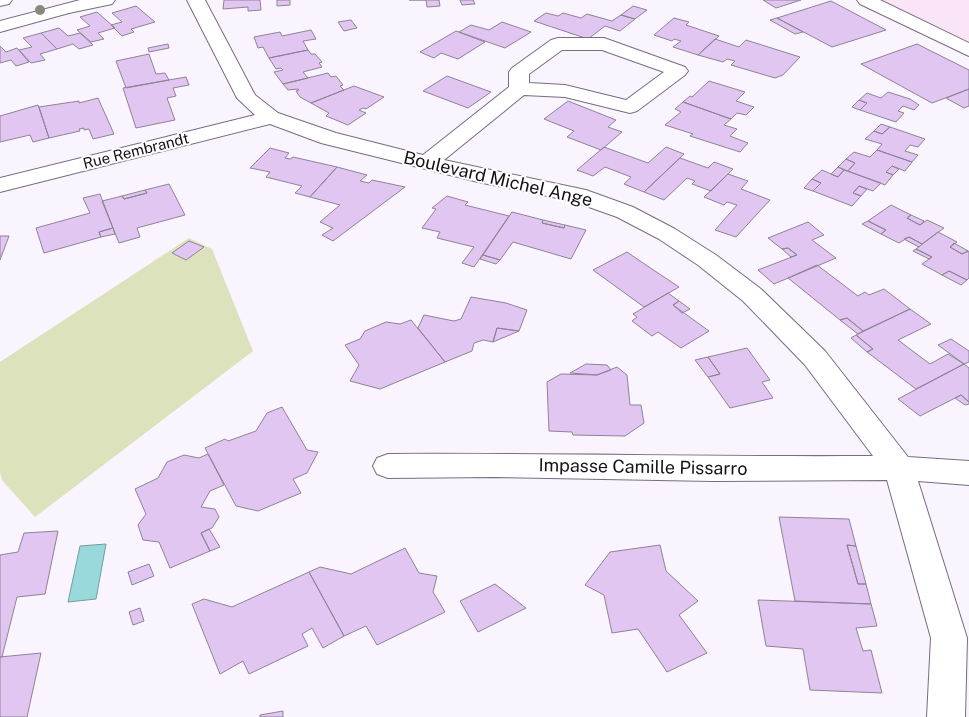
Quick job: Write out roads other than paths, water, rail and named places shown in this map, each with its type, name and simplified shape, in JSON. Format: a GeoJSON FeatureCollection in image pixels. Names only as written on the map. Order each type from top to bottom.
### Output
{"type":"FeatureCollection","features":[{"type":"Feature","properties":{"kind":"street"},"geometry":{"type":"LineString","coordinates":[[0,15],[51,0]]}},
{"type":"Feature","properties":{"kind":"street"},"geometry":{"type":"LineString","coordinates":[[0,27],[66,8],[106,0]]}},
{"type":"Feature","properties":{"kind":"street","name":"Boulevard Michel Ange"},"geometry":{"type":"LineString","coordinates":[[196,0],[247,98],[271,118],[329,138],[526,186],[578,196],[625,212],[668,234],[699,254],[752,294],[808,351],[849,400],[899,468],[949,638],[946,717]]}},
{"type":"Feature","properties":{"kind":"street"},"geometry":{"type":"LineString","coordinates":[[866,0],[969,50]]}},
{"type":"Feature","properties":{"kind":"street"},"geometry":{"type":"LineString","coordinates":[[428,162],[519,89],[565,91],[630,107],[678,71],[604,44],[558,44],[519,72],[519,89]]}},
{"type":"Feature","properties":{"kind":"street","name":"Rue Rembrandt"},"geometry":{"type":"LineString","coordinates":[[0,185],[271,118]]}},
{"type":"Feature","properties":{"kind":"street","name":"Impasse Camille Pissarro"},"geometry":{"type":"LineString","coordinates":[[388,466],[493,465],[713,469],[899,468],[969,472]]}},
{"type":"Feature","properties":{"kind":"water"},"geometry":{"type":"Polygon","coordinates":[[[106,544],[96,599],[68,602],[80,546],[106,544]]]}}]}
